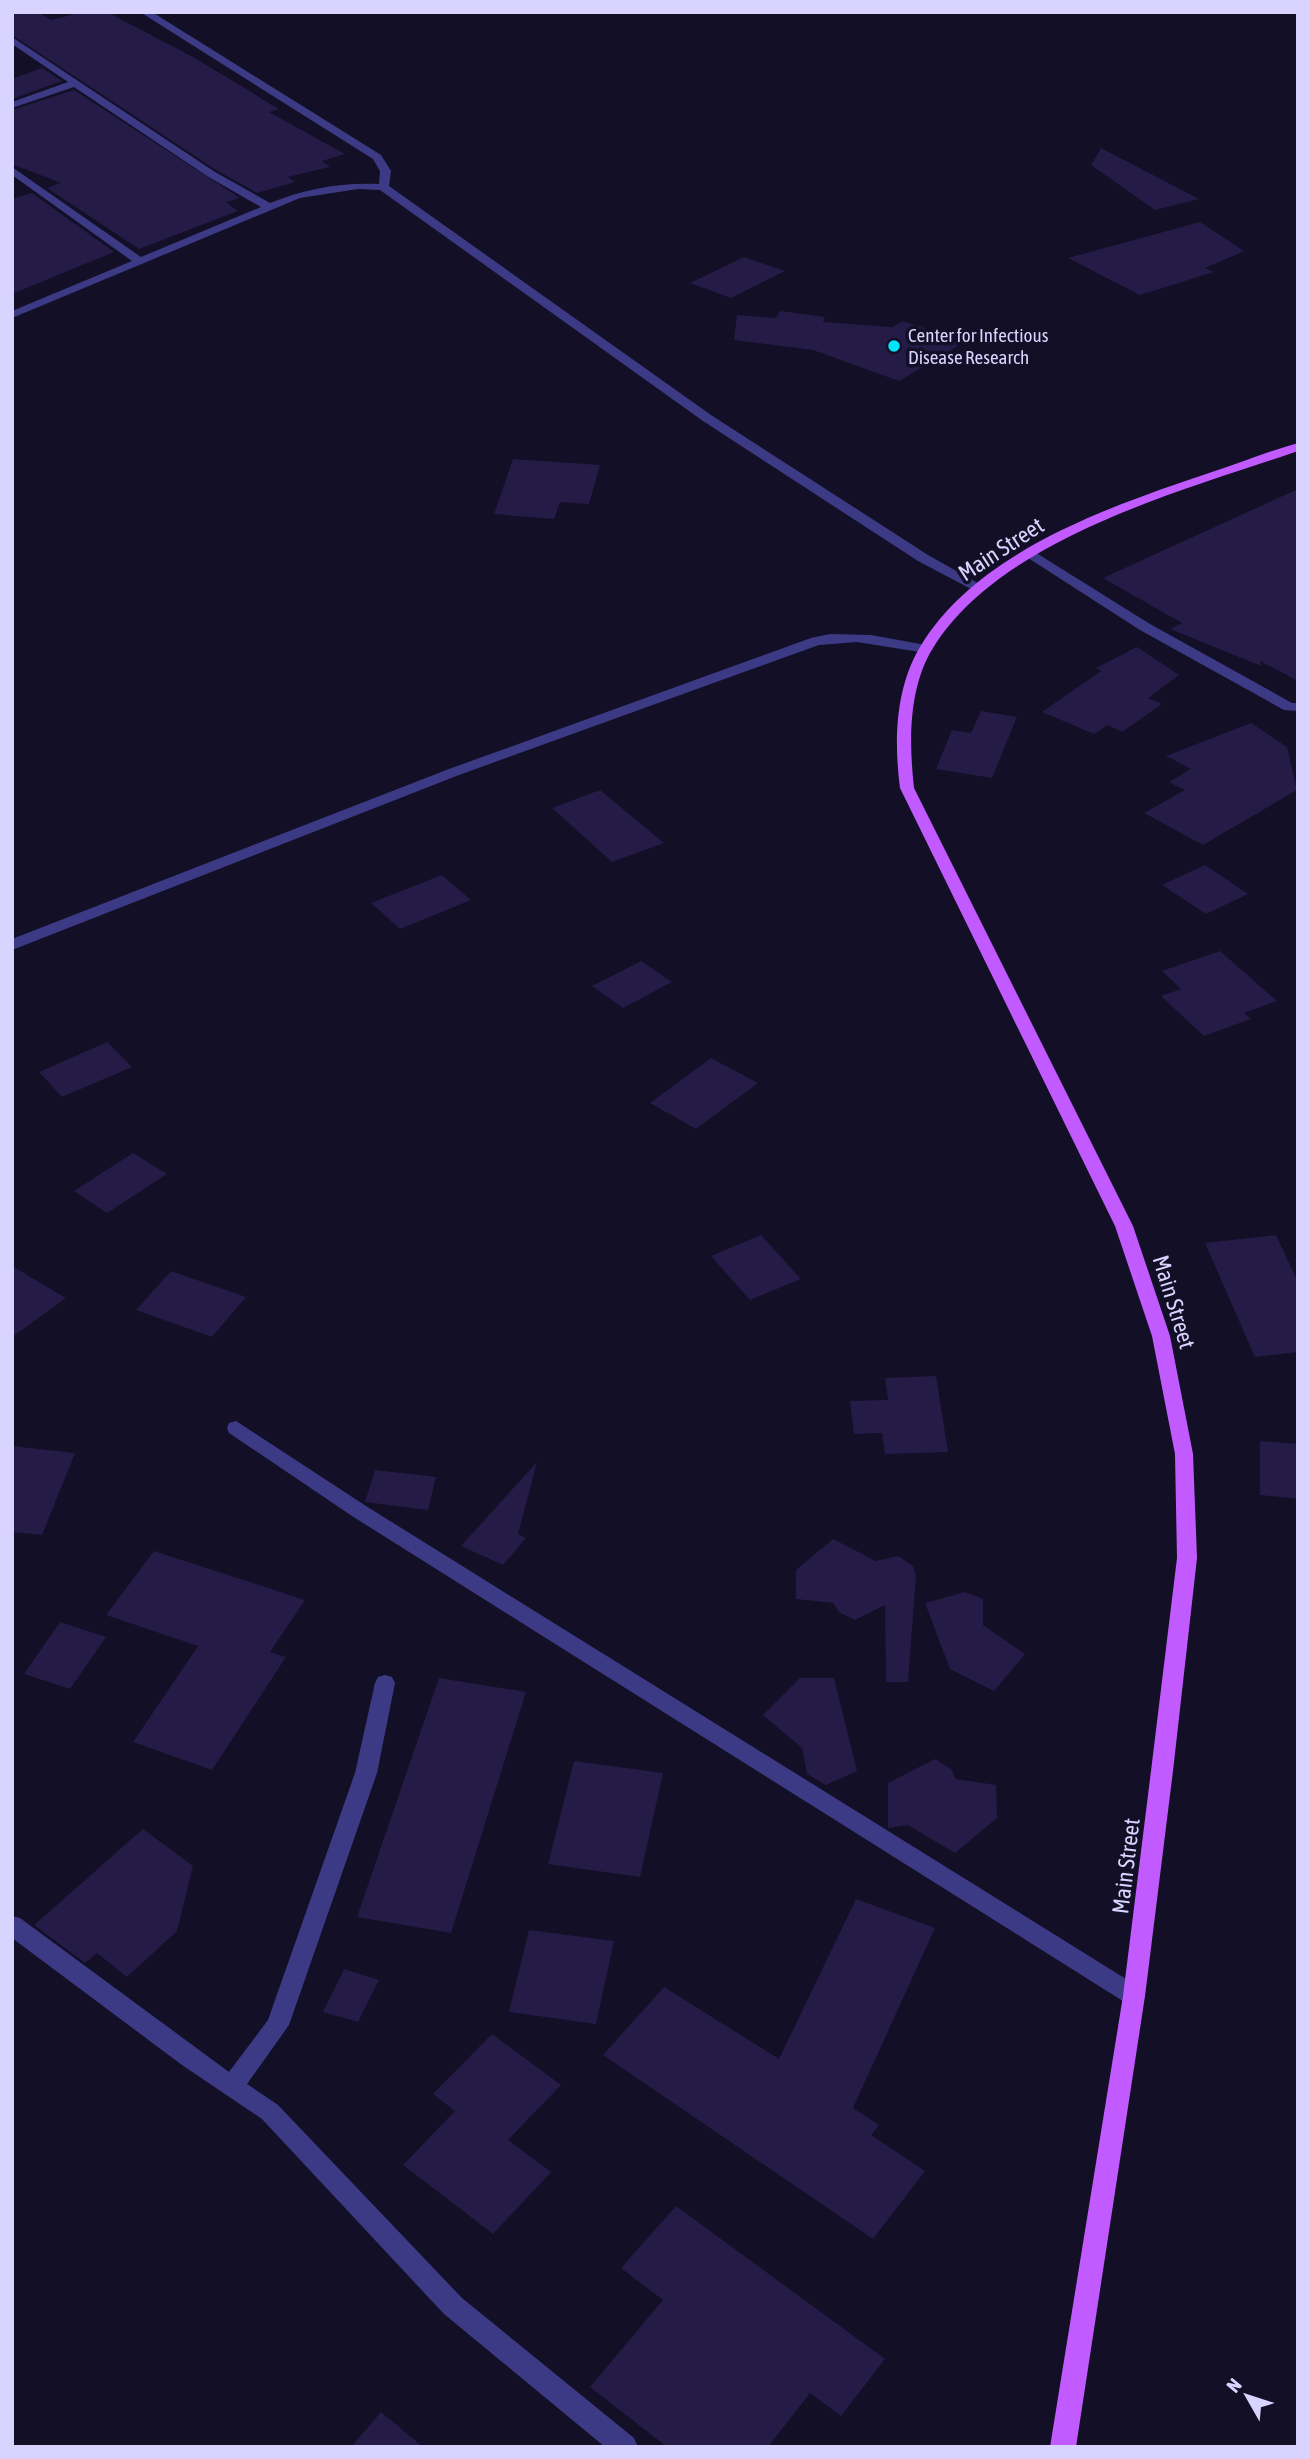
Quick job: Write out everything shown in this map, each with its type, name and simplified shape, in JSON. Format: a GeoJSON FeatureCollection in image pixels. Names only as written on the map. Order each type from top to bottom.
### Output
{"type":"FeatureCollection","features":[{"type":"Feature","properties":{"kind":"main road","name":"Main Street"},"geometry":{"type":"LineString","coordinates":[[1063,2447],[1134,1996],[1187,1558],[1184,1454],[1161,1336],[1124,1226],[907,788],[903,762],[909,691],[926,649],[942,623],[978,587],[1030,553],[1107,514],[1298,447]]}},
{"type":"Feature","properties":{"kind":"street"},"geometry":{"type":"LineString","coordinates":[[145,12],[377,157],[386,167],[387,178],[383,187]]}},
{"type":"Feature","properties":{"kind":"street"},"geometry":{"type":"LineString","coordinates":[[12,40],[211,174],[267,206]]}},
{"type":"Feature","properties":{"kind":"street"},"geometry":{"type":"LineString","coordinates":[[12,105],[75,83]]}},
{"type":"Feature","properties":{"kind":"street"},"geometry":{"type":"LineString","coordinates":[[12,170],[141,262]]}},
{"type":"Feature","properties":{"kind":"street"},"geometry":{"type":"LineString","coordinates":[[12,315],[267,206],[318,191],[383,187],[707,418],[923,558],[978,587]]}},
{"type":"Feature","properties":{"kind":"street"},"geometry":{"type":"LineString","coordinates":[[1030,553],[1145,627],[1289,707],[1298,707]]}},
{"type":"Feature","properties":{"kind":"street"},"geometry":{"type":"LineString","coordinates":[[16,938],[454,772],[816,641],[837,636],[861,637],[926,649]]}},
{"type":"Feature","properties":{"kind":"street"},"geometry":{"type":"LineString","coordinates":[[236,1428],[359,1511],[1134,1996]]}},
{"type":"Feature","properties":{"kind":"street"},"geometry":{"type":"LineString","coordinates":[[232,2086],[278,2025],[366,1773],[385,1683]]}},
{"type":"Feature","properties":{"kind":"street"},"geometry":{"type":"LineString","coordinates":[[12,1925],[270,2112],[453,2305],[625,2447]]}},
{"type":"Feature","properties":{"kind":"building"},"geometry":{"type":"Polygon","coordinates":[[[12,12],[38,12],[51,20],[83,12],[107,12],[193,57],[279,109],[269,112],[345,154],[322,161],[330,167],[288,177],[295,182],[257,193],[216,170],[12,35],[12,12]]]}},
{"type":"Feature","properties":{"kind":"building"},"geometry":{"type":"Polygon","coordinates":[[[42,68],[62,81],[12,99],[12,79],[42,68]]]}},
{"type":"Feature","properties":{"kind":"building"},"geometry":{"type":"Polygon","coordinates":[[[74,90],[240,198],[226,202],[238,211],[139,249],[47,188],[61,183],[12,164],[12,110],[74,90]]]}},
{"type":"Feature","properties":{"kind":"building"},"geometry":{"type":"Polygon","coordinates":[[[1101,148],[1199,199],[1155,210],[1091,165],[1101,148]]]}},
{"type":"Feature","properties":{"kind":"building"},"geometry":{"type":"Polygon","coordinates":[[[32,193],[114,252],[12,294],[12,199],[32,193]]]}},
{"type":"Feature","properties":{"kind":"building"},"geometry":{"type":"Polygon","coordinates":[[[1200,222],[1244,251],[1205,268],[1214,272],[1140,295],[1068,258],[1200,222]]]}},
{"type":"Feature","properties":{"kind":"building"},"geometry":{"type":"Polygon","coordinates":[[[744,257],[785,271],[731,298],[690,283],[744,257]]]}},
{"type":"Feature","properties":{"kind":"building","name":"Center for Infectious Disease Research"},"geometry":{"type":"Polygon","coordinates":[[[780,311],[825,317],[823,322],[892,327],[903,321],[965,342],[899,381],[813,350],[734,340],[737,315],[776,318],[780,311]]]}},
{"type":"Feature","properties":{"kind":"building"},"geometry":{"type":"Polygon","coordinates":[[[513,459],[600,465],[589,504],[560,502],[554,519],[494,514],[513,459]]]}},
{"type":"Feature","properties":{"kind":"building"},"geometry":{"type":"Polygon","coordinates":[[[1298,489],[1298,681],[1260,661],[1261,666],[1170,629],[1182,623],[1103,578],[1298,489]]]}},
{"type":"Feature","properties":{"kind":"building"},"geometry":{"type":"Polygon","coordinates":[[[1137,647],[1179,675],[1148,698],[1162,704],[1122,732],[1108,725],[1094,734],[1042,712],[1101,671],[1096,668],[1137,647]]]}},
{"type":"Feature","properties":{"kind":"building"},"geometry":{"type":"Polygon","coordinates":[[[981,711],[1017,717],[992,778],[936,769],[952,730],[971,733],[981,711]]]}},
{"type":"Feature","properties":{"kind":"building"},"geometry":{"type":"Polygon","coordinates":[[[1251,723],[1287,747],[1297,790],[1203,845],[1144,813],[1185,790],[1169,782],[1191,769],[1166,756],[1251,723]]]}},
{"type":"Feature","properties":{"kind":"building"},"geometry":{"type":"Polygon","coordinates":[[[600,790],[664,843],[612,862],[552,808],[600,790]]]}},
{"type":"Feature","properties":{"kind":"building"},"geometry":{"type":"Polygon","coordinates":[[[1205,865],[1248,894],[1206,914],[1162,885],[1205,865]]]}},
{"type":"Feature","properties":{"kind":"building"},"geometry":{"type":"Polygon","coordinates":[[[442,875],[471,900],[400,929],[371,903],[442,875]]]}},
{"type":"Feature","properties":{"kind":"building"},"geometry":{"type":"Polygon","coordinates":[[[1220,951],[1277,1001],[1244,1013],[1251,1019],[1204,1036],[1161,996],[1181,989],[1162,971],[1220,951]]]}},
{"type":"Feature","properties":{"kind":"building"},"geometry":{"type":"Polygon","coordinates":[[[641,961],[672,982],[623,1008],[592,986],[641,961]]]}},
{"type":"Feature","properties":{"kind":"building"},"geometry":{"type":"Polygon","coordinates":[[[107,1042],[132,1067],[62,1097],[39,1072],[107,1042]]]}},
{"type":"Feature","properties":{"kind":"building"},"geometry":{"type":"Polygon","coordinates":[[[711,1058],[758,1083],[696,1129],[650,1103],[711,1058]]]}},
{"type":"Feature","properties":{"kind":"building"},"geometry":{"type":"Polygon","coordinates":[[[133,1153],[167,1174],[107,1213],[74,1191],[133,1153]]]}},
{"type":"Feature","properties":{"kind":"building"},"geometry":{"type":"Polygon","coordinates":[[[761,1235],[801,1279],[750,1300],[711,1256],[761,1235]]]}},
{"type":"Feature","properties":{"kind":"building"},"geometry":{"type":"Polygon","coordinates":[[[1276,1235],[1298,1282],[1298,1352],[1255,1357],[1205,1243],[1276,1235]]]}},
{"type":"Feature","properties":{"kind":"building"},"geometry":{"type":"Polygon","coordinates":[[[12,1266],[66,1298],[12,1337],[12,1266]]]}},
{"type":"Feature","properties":{"kind":"building"},"geometry":{"type":"Polygon","coordinates":[[[171,1271],[246,1297],[212,1337],[136,1310],[171,1271]]]}},
{"type":"Feature","properties":{"kind":"building"},"geometry":{"type":"Polygon","coordinates":[[[936,1376],[948,1452],[885,1454],[882,1433],[854,1434],[850,1401],[888,1400],[885,1378],[936,1376]]]}},
{"type":"Feature","properties":{"kind":"building"},"geometry":{"type":"Polygon","coordinates":[[[1260,1441],[1298,1444],[1298,1499],[1260,1495],[1260,1441]]]}},
{"type":"Feature","properties":{"kind":"building"},"geometry":{"type":"Polygon","coordinates":[[[12,1446],[75,1453],[42,1535],[12,1532],[12,1446]]]}},
{"type":"Feature","properties":{"kind":"building"},"geometry":{"type":"Polygon","coordinates":[[[537,1462],[518,1534],[526,1538],[503,1565],[461,1546],[537,1462]]]}},
{"type":"Feature","properties":{"kind":"building"},"geometry":{"type":"Polygon","coordinates":[[[375,1470],[436,1477],[428,1510],[365,1502],[375,1470]]]}},
{"type":"Feature","properties":{"kind":"building"},"geometry":{"type":"Polygon","coordinates":[[[833,1539],[876,1561],[898,1556],[913,1566],[916,1575],[908,1682],[886,1682],[885,1605],[855,1620],[839,1612],[833,1603],[796,1599],[796,1570],[833,1539]]]}},
{"type":"Feature","properties":{"kind":"building"},"geometry":{"type":"Polygon","coordinates":[[[154,1551],[305,1600],[270,1652],[286,1657],[212,1770],[133,1742],[198,1646],[106,1615],[154,1551]]]}},
{"type":"Feature","properties":{"kind":"building"},"geometry":{"type":"Polygon","coordinates":[[[965,1592],[983,1599],[983,1625],[1025,1654],[994,1691],[950,1669],[925,1603],[965,1592]]]}},
{"type":"Feature","properties":{"kind":"building"},"geometry":{"type":"Polygon","coordinates":[[[60,1622],[106,1637],[70,1689],[24,1674],[60,1622]]]}},
{"type":"Feature","properties":{"kind":"building"},"geometry":{"type":"Polygon","coordinates":[[[439,1678],[526,1692],[451,1933],[357,1917],[439,1678]]]}},
{"type":"Feature","properties":{"kind":"building"},"geometry":{"type":"Polygon","coordinates":[[[800,1678],[834,1678],[857,1771],[826,1785],[807,1774],[802,1748],[763,1715],[800,1678]]]}},
{"type":"Feature","properties":{"kind":"building"},"geometry":{"type":"Polygon","coordinates":[[[935,1759],[951,1769],[956,1779],[996,1785],[997,1818],[955,1853],[908,1825],[888,1828],[888,1783],[935,1759]]]}},
{"type":"Feature","properties":{"kind":"building"},"geometry":{"type":"Polygon","coordinates":[[[574,1761],[663,1773],[640,1877],[548,1864],[574,1761]]]}},
{"type":"Feature","properties":{"kind":"building"},"geometry":{"type":"Polygon","coordinates":[[[143,1829],[193,1866],[177,1931],[127,1977],[97,1953],[85,1963],[34,1925],[143,1829]]]}},
{"type":"Feature","properties":{"kind":"building"},"geometry":{"type":"Polygon","coordinates":[[[856,1899],[935,1928],[853,2108],[879,2125],[871,2135],[925,2171],[873,2239],[603,2055],[664,1987],[779,2059],[856,1899]]]}},
{"type":"Feature","properties":{"kind":"building"},"geometry":{"type":"Polygon","coordinates":[[[529,1930],[614,1941],[596,2024],[509,2012],[529,1930]]]}},
{"type":"Feature","properties":{"kind":"building"},"geometry":{"type":"Polygon","coordinates":[[[344,1969],[379,1980],[358,2022],[323,2012],[344,1969]]]}},
{"type":"Feature","properties":{"kind":"building"},"geometry":{"type":"Polygon","coordinates":[[[492,2034],[561,2085],[508,2140],[551,2172],[493,2234],[403,2165],[455,2111],[433,2094],[492,2034]]]}},
{"type":"Feature","properties":{"kind":"building"},"geometry":{"type":"Polygon","coordinates":[[[676,2206],[885,2359],[841,2416],[810,2393],[768,2447],[667,2447],[590,2387],[663,2300],[621,2268],[676,2206]]]}},
{"type":"Feature","properties":{"kind":"building"},"geometry":{"type":"Polygon","coordinates":[[[381,2412],[423,2447],[351,2447],[381,2412]]]}},
{"type":"Feature","properties":{"kind":"place","name":"Center for Infectious Disease Research"},"geometry":{"type":"Point","coordinates":[894,346]}}]}
